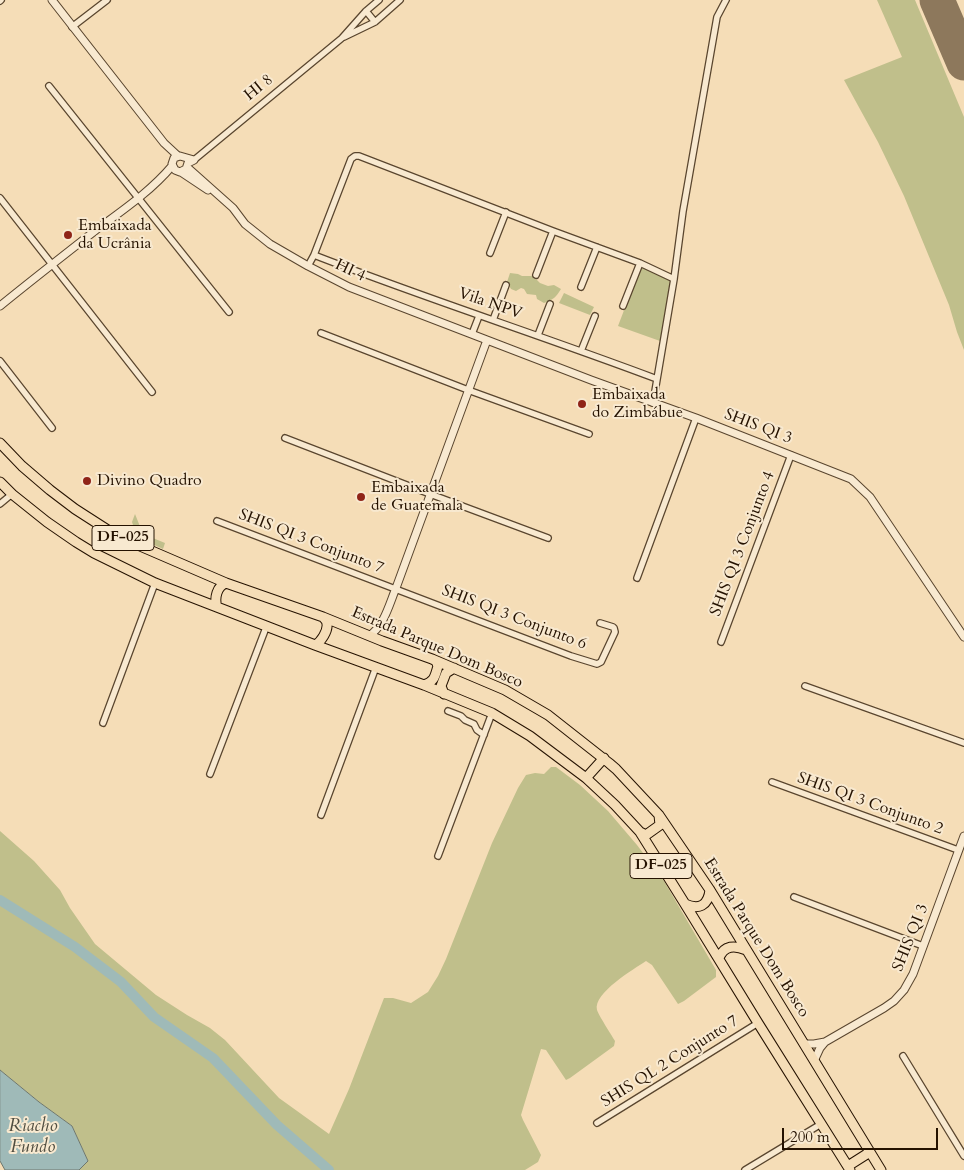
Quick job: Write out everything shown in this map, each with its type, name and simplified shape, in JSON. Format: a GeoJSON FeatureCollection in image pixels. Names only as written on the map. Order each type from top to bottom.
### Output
{"type":"FeatureCollection","features":[{"type":"Feature","properties":{"kind":"main road","name":"Estrada Parque Dom Bosco"},"geometry":{"type":"LineString","coordinates":[[0,444],[50,490],[118,536],[226,583],[323,616],[504,690],[548,715],[604,758],[616,768],[659,814],[720,906],[881,1170]]}},
{"type":"Feature","properties":{"kind":"main road","name":"DF-025"},"geometry":{"type":"LineString","coordinates":[[0,482],[12,494],[48,522],[94,553],[156,583],[424,685],[492,714],[530,736],[586,778],[640,832],[849,1168]]}},
{"type":"Feature","properties":{"kind":"main road"},"geometry":{"type":"LineString","coordinates":[[206,602],[210,599],[216,583],[215,578]]}},
{"type":"Feature","properties":{"kind":"main road"},"geometry":{"type":"LineString","coordinates":[[217,607],[215,600],[220,587],[226,583]]}},
{"type":"Feature","properties":{"kind":"main road"},"geometry":{"type":"LineString","coordinates":[[315,645],[322,641],[327,626],[323,616]]}},
{"type":"Feature","properties":{"kind":"main road"},"geometry":{"type":"LineString","coordinates":[[330,650],[328,640],[334,628],[341,624]]}},
{"type":"Feature","properties":{"kind":"main road"},"geometry":{"type":"LineString","coordinates":[[424,685],[433,680],[438,666],[436,661],[432,659]]}},
{"type":"Feature","properties":{"kind":"main road"},"geometry":{"type":"LineString","coordinates":[[444,694],[441,686],[446,673],[454,668]]}},
{"type":"Feature","properties":{"kind":"main road"},"geometry":{"type":"LineString","coordinates":[[586,778],[604,758]]}},
{"type":"Feature","properties":{"kind":"main road"},"geometry":{"type":"LineString","coordinates":[[640,832],[646,835],[660,824],[659,814]]}},
{"type":"Feature","properties":{"kind":"main road"},"geometry":{"type":"LineString","coordinates":[[685,904],[692,907],[704,904],[710,896],[710,890]]}},
{"type":"Feature","properties":{"kind":"main road"},"geometry":{"type":"LineString","coordinates":[[696,921],[698,912],[704,907],[711,905],[720,906]]}},
{"type":"Feature","properties":{"kind":"main road"},"geometry":{"type":"LineString","coordinates":[[719,958],[720,954],[728,947],[734,946],[746,950]]}},
{"type":"Feature","properties":{"kind":"main road"},"geometry":{"type":"LineString","coordinates":[[849,1168],[870,1152]]}},
{"type":"Feature","properties":{"kind":"street","name":"HI 4"},"geometry":{"type":"LineString","coordinates":[[52,0],[72,28],[164,143],[178,165],[233,208],[245,224],[270,244],[350,287],[472,334]]}},
{"type":"Feature","properties":{"kind":"street"},"geometry":{"type":"LineString","coordinates":[[72,28],[107,0]]}},
{"type":"Feature","properties":{"kind":"street","name":"HI 8"},"geometry":{"type":"LineString","coordinates":[[194,160],[342,38],[366,11],[379,0]]}},
{"type":"Feature","properties":{"kind":"street"},"geometry":{"type":"LineString","coordinates":[[653,403],[674,279],[683,211],[717,17],[726,0]]}},
{"type":"Feature","properties":{"kind":"street","name":"HI 8"},"geometry":{"type":"LineString","coordinates":[[342,38],[375,22],[398,1]]}},
{"type":"Feature","properties":{"kind":"street"},"geometry":{"type":"LineString","coordinates":[[366,11],[375,22]]}},
{"type":"Feature","properties":{"kind":"street"},"geometry":{"type":"LineString","coordinates":[[49,86],[229,312]]}},
{"type":"Feature","properties":{"kind":"street"},"geometry":{"type":"LineString","coordinates":[[308,266],[351,159],[359,156],[640,263],[674,279]]}},
{"type":"Feature","properties":{"kind":"street"},"geometry":{"type":"LineString","coordinates":[[0,306],[139,198],[162,177],[178,165],[194,160]]}},
{"type":"Feature","properties":{"kind":"street"},"geometry":{"type":"LineString","coordinates":[[178,165],[194,160]]}},
{"type":"Feature","properties":{"kind":"street"},"geometry":{"type":"LineString","coordinates":[[0,198],[152,392]]}},
{"type":"Feature","properties":{"kind":"street"},"geometry":{"type":"LineString","coordinates":[[490,253],[506,212]]}},
{"type":"Feature","properties":{"kind":"street"},"geometry":{"type":"LineString","coordinates":[[536,275],[553,231]]}},
{"type":"Feature","properties":{"kind":"street"},"geometry":{"type":"LineString","coordinates":[[582,287],[596,247]]}},
{"type":"Feature","properties":{"kind":"street","name":"Vila NPV"},"geometry":{"type":"LineString","coordinates":[[314,255],[478,316],[581,350],[657,379]]}},
{"type":"Feature","properties":{"kind":"street"},"geometry":{"type":"LineString","coordinates":[[623,306],[640,263]]}},
{"type":"Feature","properties":{"kind":"street"},"geometry":{"type":"LineString","coordinates":[[493,320],[506,285]]}},
{"type":"Feature","properties":{"kind":"street"},"geometry":{"type":"LineString","coordinates":[[538,335],[550,304]]}},
{"type":"Feature","properties":{"kind":"street"},"geometry":{"type":"LineString","coordinates":[[472,334],[478,316]]}},
{"type":"Feature","properties":{"kind":"street"},"geometry":{"type":"LineString","coordinates":[[581,350],[595,316]]}},
{"type":"Feature","properties":{"kind":"street"},"geometry":{"type":"LineString","coordinates":[[321,333],[589,434]]}},
{"type":"Feature","properties":{"kind":"street","name":"SHIS QI 3"},"geometry":{"type":"LineString","coordinates":[[472,334],[851,478],[876,505],[964,637]]}},
{"type":"Feature","properties":{"kind":"street"},"geometry":{"type":"LineString","coordinates":[[369,636],[381,624],[396,588],[487,340]]}},
{"type":"Feature","properties":{"kind":"street"},"geometry":{"type":"LineString","coordinates":[[0,361],[52,428]]}},
{"type":"Feature","properties":{"kind":"street"},"geometry":{"type":"LineString","coordinates":[[637,578],[696,418]]}},
{"type":"Feature","properties":{"kind":"street"},"geometry":{"type":"LineString","coordinates":[[285,438],[548,538]]}},
{"type":"Feature","properties":{"kind":"street","name":"SHIS QI 3 Conjunto 4"},"geometry":{"type":"LineString","coordinates":[[721,642],[791,455]]}},
{"type":"Feature","properties":{"kind":"street"},"geometry":{"type":"LineString","coordinates":[[0,504],[12,494]]}},
{"type":"Feature","properties":{"kind":"street","name":"SHIS QI 3 Conjunto 7"},"geometry":{"type":"LineString","coordinates":[[217,521],[396,588]]}},
{"type":"Feature","properties":{"kind":"street"},"geometry":{"type":"LineString","coordinates":[[103,723],[156,583]]}},
{"type":"Feature","properties":{"kind":"street","name":"SHIS QI 3 Conjunto 6"},"geometry":{"type":"LineString","coordinates":[[396,588],[571,656],[597,664],[601,662],[615,632],[614,628],[600,624]]}},
{"type":"Feature","properties":{"kind":"street"},"geometry":{"type":"LineString","coordinates":[[381,624],[380,634],[382,641]]}},
{"type":"Feature","properties":{"kind":"street"},"geometry":{"type":"LineString","coordinates":[[210,774],[267,626]]}},
{"type":"Feature","properties":{"kind":"street"},"geometry":{"type":"LineString","coordinates":[[321,815],[376,667]]}},
{"type":"Feature","properties":{"kind":"street"},"geometry":{"type":"LineString","coordinates":[[805,686],[964,744]]}},
{"type":"Feature","properties":{"kind":"street"},"geometry":{"type":"LineString","coordinates":[[448,711],[462,716],[465,720],[474,724],[477,730],[484,735]]}},
{"type":"Feature","properties":{"kind":"street"},"geometry":{"type":"LineString","coordinates":[[438,856],[492,714]]}},
{"type":"Feature","properties":{"kind":"street","name":"SHIS QI 3 Conjunto 2"},"geometry":{"type":"LineString","coordinates":[[772,782],[958,850]]}},
{"type":"Feature","properties":{"kind":"street","name":"SHIS QI 3"},"geometry":{"type":"LineString","coordinates":[[804,1044],[825,1042],[884,1008],[904,990],[913,974],[924,946],[964,836]]}},
{"type":"Feature","properties":{"kind":"street"},"geometry":{"type":"LineString","coordinates":[[794,897],[924,946]]}},
{"type":"Feature","properties":{"kind":"street","name":"SHIS QL 2 Conjunto 7"},"geometry":{"type":"LineString","coordinates":[[597,1123],[758,1023]]}},
{"type":"Feature","properties":{"kind":"street","name":"SHIS QI 3"},"geometry":{"type":"LineString","coordinates":[[814,1061],[825,1042]]}},
{"type":"Feature","properties":{"kind":"street"},"geometry":{"type":"LineString","coordinates":[[903,1056],[964,1156]]}},
{"type":"Feature","properties":{"kind":"street"},"geometry":{"type":"LineString","coordinates":[[745,1170],[821,1124]]}},
{"type":"Feature","properties":{"kind":"shaded area"},"geometry":{"type":"Polygon","coordinates":[[[877,0],[915,0],[964,117],[964,350],[949,305],[904,196],[878,142],[844,80],[902,57],[877,0]]]}},
{"type":"Feature","properties":{"kind":"shaded area"},"geometry":{"type":"Polygon","coordinates":[[[641,266],[671,280],[660,341],[618,326],[641,266]]]}},
{"type":"Feature","properties":{"kind":"shaded area"},"geometry":{"type":"Polygon","coordinates":[[[510,273],[533,276],[540,283],[548,286],[554,285],[561,289],[554,298],[544,303],[537,299],[536,295],[527,294],[524,289],[521,288],[516,291],[511,289],[507,282],[510,273]]]}},
{"type":"Feature","properties":{"kind":"shaded area"},"geometry":{"type":"Polygon","coordinates":[[[564,293],[594,307],[590,315],[559,303],[564,293]]]}},
{"type":"Feature","properties":{"kind":"shaded area"},"geometry":{"type":"Polygon","coordinates":[[[135,514],[143,534],[165,543],[163,549],[130,534],[128,530],[133,525],[132,522],[135,514]]]}},
{"type":"Feature","properties":{"kind":"shaded area"},"geometry":{"type":"Polygon","coordinates":[[[551,767],[556,767],[580,785],[608,811],[637,845],[664,881],[716,970],[716,977],[678,1004],[652,965],[646,961],[615,982],[601,996],[597,1003],[597,1010],[615,1041],[614,1046],[566,1080],[546,1050],[541,1049],[521,1115],[541,1155],[538,1162],[525,1170],[79,1170],[88,1161],[72,1126],[0,1070],[0,831],[34,861],[60,890],[95,944],[156,995],[210,1028],[225,1040],[279,1098],[329,1134],[349,1089],[384,998],[393,998],[411,1003],[428,992],[446,959],[492,843],[518,788],[526,775],[544,774],[551,767]]]}},
{"type":"Feature","properties":{"kind":"water","name":"Riacho Fundo"},"geometry":{"type":"Polygon","coordinates":[[[0,1070],[72,1126],[88,1161],[79,1170],[5,1170],[0,1161],[0,1070]]]}},
{"type":"Feature","properties":{"kind":"waterway","name":"Riacho Fundo"},"geometry":{"type":"LineString","coordinates":[[0,900],[75,947],[121,982],[154,1017],[213,1058],[277,1125],[329,1170]]}},
{"type":"Feature","properties":{"kind":"runway"},"geometry":{"type":"LineString","coordinates":[[937,0],[964,63]]}},
{"type":"Feature","properties":{"kind":"place","name":"Embaixada da Ucrânia"},"geometry":{"type":"Point","coordinates":[68,235]}},
{"type":"Feature","properties":{"kind":"place","name":"Embaixada do Zimbábue"},"geometry":{"type":"Point","coordinates":[582,404]}},
{"type":"Feature","properties":{"kind":"place","name":"Divino Quadro"},"geometry":{"type":"Point","coordinates":[87,481]}},
{"type":"Feature","properties":{"kind":"place","name":"Embaixada de Guatemala"},"geometry":{"type":"Point","coordinates":[361,497]}}]}
